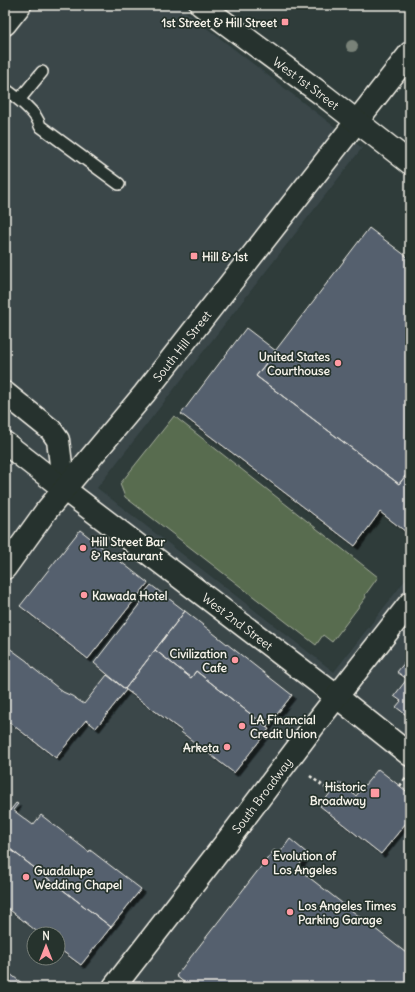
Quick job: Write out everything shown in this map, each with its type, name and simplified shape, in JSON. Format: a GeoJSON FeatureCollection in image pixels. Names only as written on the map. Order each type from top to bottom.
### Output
{"type":"FeatureCollection","features":[{"type":"Feature","properties":{"kind":"main road"},"geometry":{"type":"LineString","coordinates":[[5,24],[20,5]]}},
{"type":"Feature","properties":{"kind":"main road","name":"West 1st Street"},"geometry":{"type":"LineString","coordinates":[[201,5],[410,163]]}},
{"type":"Feature","properties":{"kind":"main road","name":"South Hill Street"},"geometry":{"type":"LineString","coordinates":[[5,568],[64,489],[144,394],[356,121],[410,54]]}},
{"type":"Feature","properties":{"kind":"main road"},"geometry":{"type":"LineString","coordinates":[[5,393],[51,430],[58,440],[64,489]]}},
{"type":"Feature","properties":{"kind":"main road","name":"West 2nd Street"},"geometry":{"type":"LineString","coordinates":[[5,442],[64,489],[336,696],[410,755]]}},
{"type":"Feature","properties":{"kind":"main road","name":"South Broadway"},"geometry":{"type":"LineString","coordinates":[[114,987],[336,696],[410,603]]}},
{"type":"Feature","properties":{"kind":"lane"},"geometry":{"type":"LineString","coordinates":[[19,100],[42,72]]}},
{"type":"Feature","properties":{"kind":"lane"},"geometry":{"type":"LineString","coordinates":[[5,89],[19,100],[39,120],[40,126],[119,184]]}},
{"type":"Feature","properties":{"kind":"path"},"geometry":{"type":"LineString","coordinates":[[310,776],[331,792]]}},
{"type":"Feature","properties":{"kind":"path"},"geometry":{"type":"LineString","coordinates":[[400,786],[407,776]]}},
{"type":"Feature","properties":{"kind":"shaded area"},"geometry":{"type":"Polygon","coordinates":[[[5,5],[177,5],[362,148],[97,488],[334,672],[410,574],[410,987],[5,987],[5,5]]]}},
{"type":"Feature","properties":{"kind":"green space"},"geometry":{"type":"Polygon","coordinates":[[[174,416],[378,577],[365,595],[366,597],[332,642],[323,635],[316,645],[125,497],[120,484],[174,416]]]}},
{"type":"Feature","properties":{"kind":"building","name":"United States Courthouse"},"geometry":{"type":"Polygon","coordinates":[[[369,228],[410,259],[410,470],[399,484],[256,376],[369,228]]]}},
{"type":"Feature","properties":{"kind":"building"},"geometry":{"type":"Polygon","coordinates":[[[246,328],[276,351],[256,376],[399,484],[410,470],[410,535],[380,512],[355,546],[181,414],[246,328]]]}},
{"type":"Feature","properties":{"kind":"building","name":"Kawada Hotel"},"geometry":{"type":"Polygon","coordinates":[[[80,530],[148,583],[88,659],[20,606],[80,530]]]}},
{"type":"Feature","properties":{"kind":"building"},"geometry":{"type":"Polygon","coordinates":[[[151,585],[185,611],[125,689],[94,663],[148,593],[146,591],[151,585]]]}},
{"type":"Feature","properties":{"kind":"building"},"geometry":{"type":"Polygon","coordinates":[[[185,611],[292,695],[267,727],[196,671],[191,678],[155,650],[185,611]]]}},
{"type":"Feature","properties":{"kind":"building"},"geometry":{"type":"Polygon","coordinates":[[[5,645],[27,661],[33,668],[63,692],[84,704],[107,675],[126,690],[96,728],[86,720],[56,758],[5,719],[5,645]]]}},
{"type":"Feature","properties":{"kind":"building"},"geometry":{"type":"Polygon","coordinates":[[[155,650],[191,678],[196,671],[269,729],[234,773],[181,732],[182,731],[125,689],[155,650]]]}},
{"type":"Feature","properties":{"kind":"building"},"geometry":{"type":"Polygon","coordinates":[[[410,656],[410,718],[396,707],[401,701],[394,696],[407,679],[397,672],[410,656]]]}},
{"type":"Feature","properties":{"kind":"building"},"geometry":{"type":"Polygon","coordinates":[[[378,769],[410,794],[410,818],[381,854],[320,806],[339,782],[356,796],[378,769]]]}},
{"type":"Feature","properties":{"kind":"building"},"geometry":{"type":"Polygon","coordinates":[[[16,803],[18,804],[13,810],[33,825],[41,815],[141,889],[111,927],[5,845],[5,817],[16,803]]]}},
{"type":"Feature","properties":{"kind":"building","name":"Los Angeles Times Parking Garage"},"geometry":{"type":"Polygon","coordinates":[[[290,839],[308,854],[297,868],[410,956],[410,987],[190,987],[176,976],[274,850],[279,854],[290,839]]]}},
{"type":"Feature","properties":{"kind":"building","name":"Guadalupe Wedding Chapel"},"geometry":{"type":"Polygon","coordinates":[[[6,846],[111,927],[81,965],[66,954],[66,926],[30,926],[5,906],[6,846]]]}},
{"type":"Feature","properties":{"kind":"building"},"geometry":{"type":"Polygon","coordinates":[[[5,970],[27,987],[5,987],[5,970]]]}},
{"type":"Feature","properties":{"kind":"place","name":"1st Street & Hill Street"},"geometry":{"type":"Point","coordinates":[285,22]}},
{"type":"Feature","properties":{"kind":"place","name":"Hill & 1st"},"geometry":{"type":"Point","coordinates":[194,256]}},
{"type":"Feature","properties":{"kind":"place","name":"United States Courthouse"},"geometry":{"type":"Point","coordinates":[338,363]}},
{"type":"Feature","properties":{"kind":"place","name":"Hill Street Bar & Restaurant"},"geometry":{"type":"Point","coordinates":[83,548]}},
{"type":"Feature","properties":{"kind":"place","name":"Kawada Hotel"},"geometry":{"type":"Point","coordinates":[84,595]}},
{"type":"Feature","properties":{"kind":"place","name":"Civilization Cafe"},"geometry":{"type":"Point","coordinates":[235,660]}},
{"type":"Feature","properties":{"kind":"place","name":"LA Financial Credit Union"},"geometry":{"type":"Point","coordinates":[242,726]}},
{"type":"Feature","properties":{"kind":"place","name":"Arketa"},"geometry":{"type":"Point","coordinates":[227,747]}},
{"type":"Feature","properties":{"kind":"place","name":"Historic Broadway"},"geometry":{"type":"Point","coordinates":[375,793]}},
{"type":"Feature","properties":{"kind":"place","name":"Evolution of Los Angeles"},"geometry":{"type":"Point","coordinates":[265,862]}},
{"type":"Feature","properties":{"kind":"place","name":"Guadalupe Wedding Chapel"},"geometry":{"type":"Point","coordinates":[26,877]}},
{"type":"Feature","properties":{"kind":"place","name":"Los Angeles Times Parking Garage"},"geometry":{"type":"Point","coordinates":[290,912]}}]}
